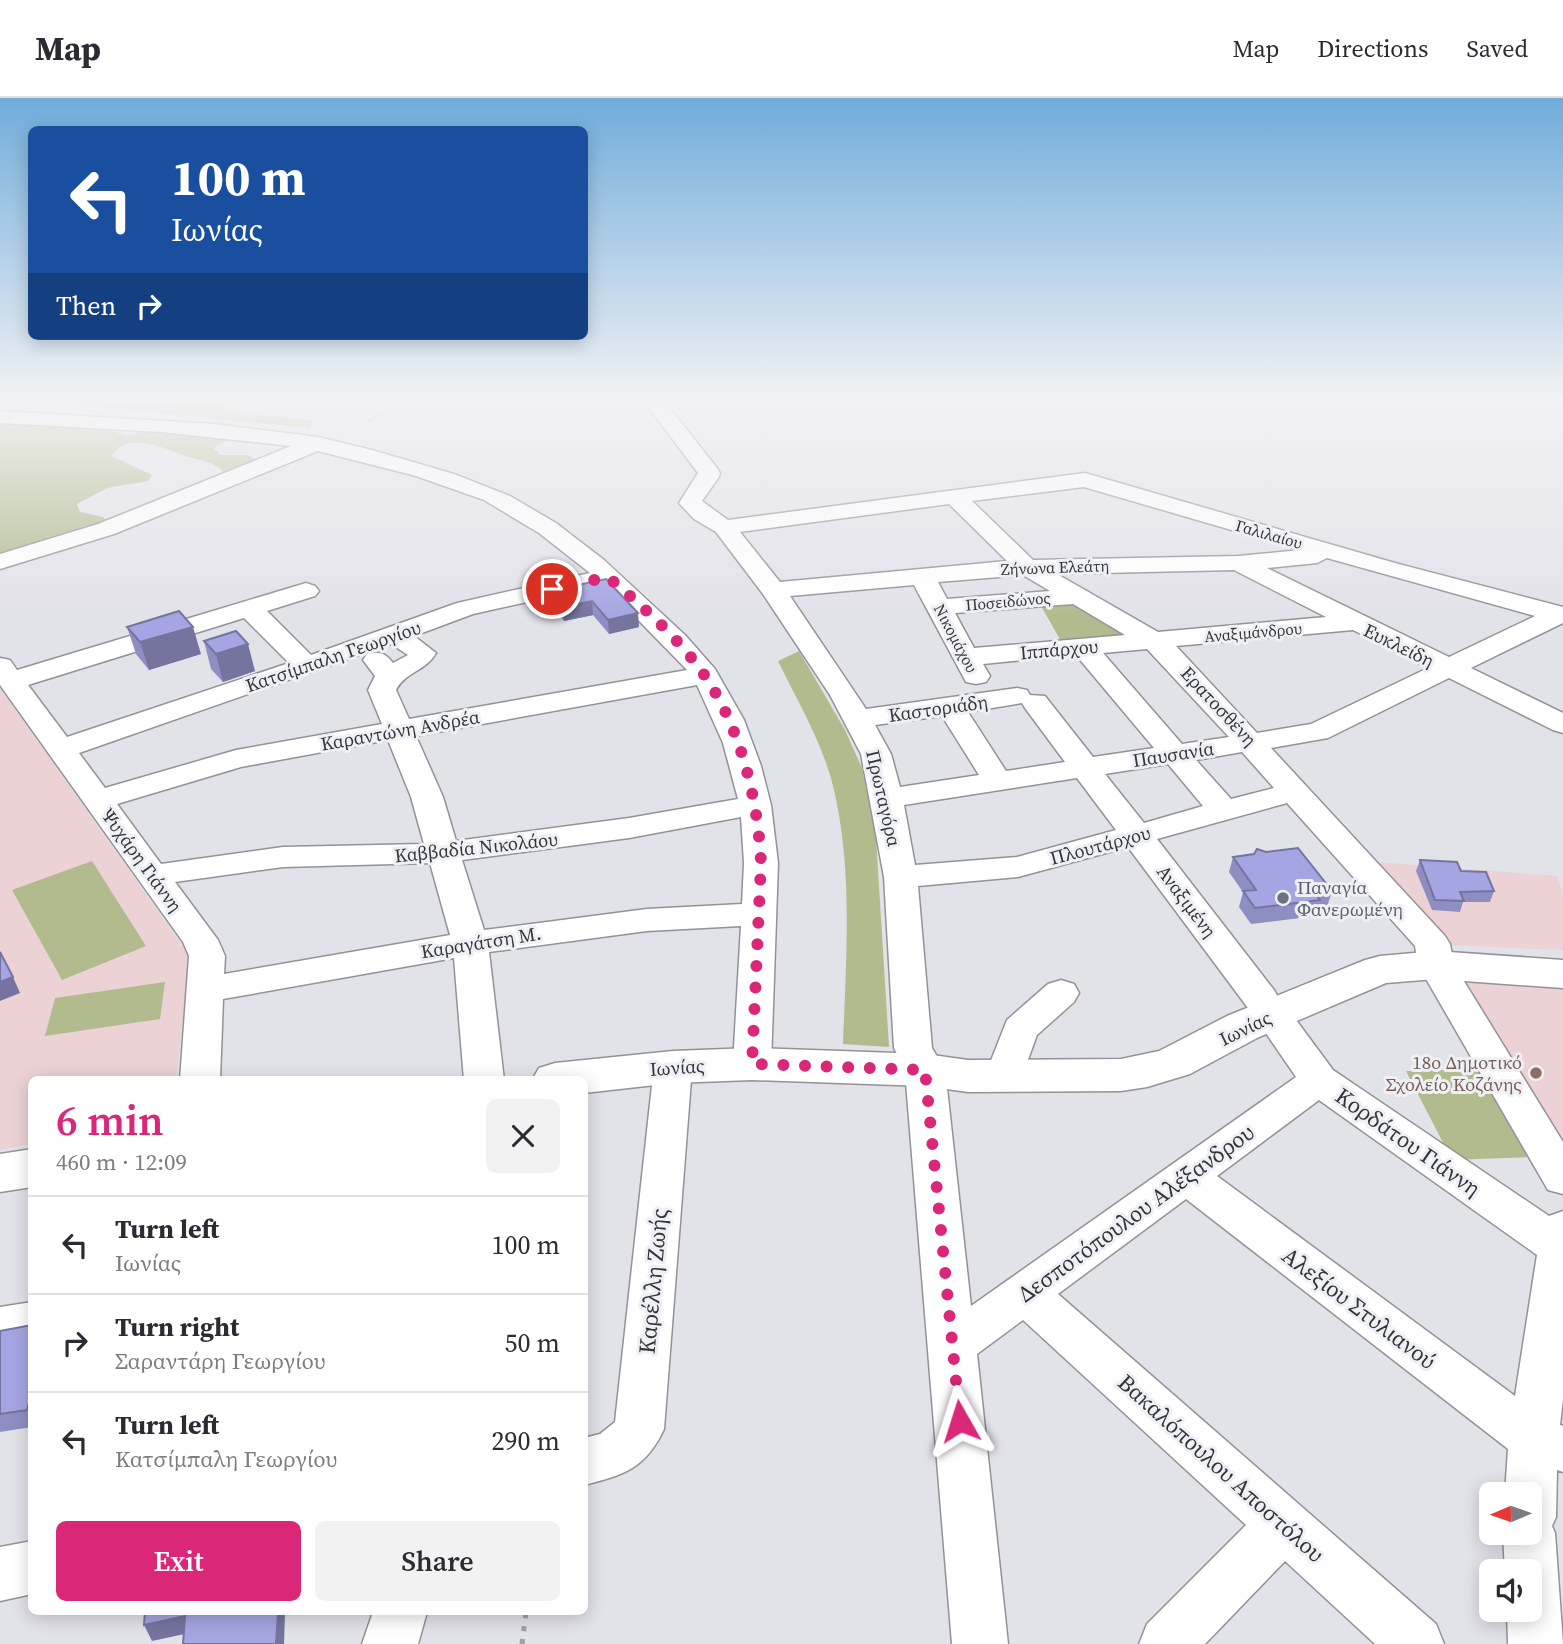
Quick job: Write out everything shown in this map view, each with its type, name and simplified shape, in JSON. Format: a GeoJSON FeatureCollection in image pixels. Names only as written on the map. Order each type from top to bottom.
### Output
{"type":"FeatureCollection","features":[{"type":"Feature","properties":{"kind":"main road","name":"Ιωνίας"},"geometry":{"type":"LineString","coordinates":[[907,1069],[964,1064],[1113,1060],[1137,1056],[1266,1007],[1357,961],[1434,958],[1563,960]]}},
{"type":"Feature","properties":{"kind":"main road","name":"Ιωνίας"},"geometry":{"type":"LineString","coordinates":[[1434,958],[1563,974]]}},
{"type":"Feature","properties":{"kind":"main road","name":"Ιωνίας"},"geometry":{"type":"LineString","coordinates":[[588,1076],[673,1067],[761,1064],[907,1069],[968,1076],[1097,1076],[1147,1071],[1191,1055],[1242,1027],[1266,1007]]}},
{"type":"Feature","properties":{"kind":"main road"},"geometry":{"type":"LineString","coordinates":[[0,1173],[28,1169]]}},
{"type":"Feature","properties":{"kind":"street"},"geometry":{"type":"LineString","coordinates":[[0,562],[106,529],[244,473]]}},
{"type":"Feature","properties":{"kind":"street"},"geometry":{"type":"LineString","coordinates":[[428,473],[495,496],[551,530],[608,577],[672,636],[705,675],[731,729],[750,781],[760,831],[758,914],[761,1064]]}},
{"type":"Feature","properties":{"kind":"street","name":"Πρωταγόρα"},"geometry":{"type":"LineString","coordinates":[[709,473],[708,479],[691,496],[690,503],[723,527],[813,645],[859,719],[876,754],[887,798],[901,877],[913,1048],[907,1069],[952,1346],[980,1644]]}},
{"type":"Feature","properties":{"kind":"street","name":"Γαλιλαίου"},"geometry":{"type":"LineString","coordinates":[[723,527],[1085,480],[1337,554],[1561,614]]}},
{"type":"Feature","properties":{"kind":"street","name":"Ερατοσθένη"},"geometry":{"type":"LineString","coordinates":[[954,497],[1027,567],[1153,640],[1252,741],[1432,944],[1434,958],[1563,1178]]}},
{"type":"Feature","properties":{"kind":"street","name":"Ζήνωνα Ελεάτη"},"geometry":{"type":"LineString","coordinates":[[773,590],[1027,567],[1238,563],[1337,554]]}},
{"type":"Feature","properties":{"kind":"street","name":"Ευκλείδη"},"geometry":{"type":"LineString","coordinates":[[1238,563],[1445,668],[1563,724]]}},
{"type":"Feature","properties":{"kind":"street","name":"Νικομάχου"},"geometry":{"type":"LineString","coordinates":[[922,576],[989,700]]}},
{"type":"Feature","properties":{"kind":"street","name":"Κατσίμπαλη Γεωργίου"},"geometry":{"type":"LineString","coordinates":[[62,749],[307,666],[466,608],[608,577]]}},
{"type":"Feature","properties":{"kind":"street"},"geometry":{"type":"LineString","coordinates":[[5,673],[306,591]]}},
{"type":"Feature","properties":{"kind":"street","name":"Ποσειδώνος"},"geometry":{"type":"LineString","coordinates":[[939,607],[1053,628],[1077,596]]}},
{"type":"Feature","properties":{"kind":"street"},"geometry":{"type":"LineString","coordinates":[[249,608],[307,666]]}},
{"type":"Feature","properties":{"kind":"street","name":"Παυσανία"},"geometry":{"type":"LineString","coordinates":[[887,798],[1303,735],[1329,728],[1445,668],[1561,614]]}},
{"type":"Feature","properties":{"kind":"street","name":"Αναξιμάνδρου"},"geometry":{"type":"LineString","coordinates":[[1153,640],[1354,622]]}},
{"type":"Feature","properties":{"kind":"street"},"geometry":{"type":"LineString","coordinates":[[1053,628],[1175,753],[1224,811]]}},
{"type":"Feature","properties":{"kind":"street","name":"Ιππάρχου"},"geometry":{"type":"LineString","coordinates":[[966,657],[1053,628],[1153,640]]}},
{"type":"Feature","properties":{"kind":"street"},"geometry":{"type":"LineString","coordinates":[[395,635],[423,653],[419,660],[383,668],[382,690],[427,797],[470,943],[484,1076]]}},
{"type":"Feature","properties":{"kind":"street","name":"Ψυχάρη Γιάννη"},"geometry":{"type":"LineString","coordinates":[[5,673],[200,940],[207,956],[200,1076]]}},
{"type":"Feature","properties":{"kind":"street","name":"Καραντώνη Ανδρέα"},"geometry":{"type":"LineString","coordinates":[[99,800],[236,759],[401,732],[705,675]]}},
{"type":"Feature","properties":{"kind":"street","name":"Καστοριάδη"},"geometry":{"type":"LineString","coordinates":[[859,719],[989,700],[1026,699]]}},
{"type":"Feature","properties":{"kind":"street","name":"Αναξιμένη"},"geometry":{"type":"LineString","coordinates":[[1026,699],[1085,767],[1266,1007]]}},
{"type":"Feature","properties":{"kind":"street"},"geometry":{"type":"LineString","coordinates":[[950,706],[998,781]]}},
{"type":"Feature","properties":{"kind":"street","name":"Πλουτάρχου"},"geometry":{"type":"LineString","coordinates":[[901,877],[1018,867],[1296,791]]}},
{"type":"Feature","properties":{"kind":"street","name":"Καββαδία Νικολάου"},"geometry":{"type":"LineString","coordinates":[[153,875],[283,857],[444,853],[629,828],[755,805]]}},
{"type":"Feature","properties":{"kind":"street","name":"Καραγάτση Μ."},"geometry":{"type":"LineString","coordinates":[[207,989],[470,943],[596,925],[758,914]]}},
{"type":"Feature","properties":{"kind":"street"},"geometry":{"type":"LineString","coordinates":[[1009,1063],[1020,1029],[1061,993]]}},
{"type":"Feature","properties":{"kind":"street","name":"Κορδάτου Γιάννη"},"geometry":{"type":"LineString","coordinates":[[1266,1007],[1319,1080],[1562,1242]]}},
{"type":"Feature","properties":{"kind":"street","name":"Καρέλλη Ζωής"},"geometry":{"type":"LineString","coordinates":[[588,1461],[609,1456],[629,1444],[639,1429],[673,1067]]}},
{"type":"Feature","properties":{"kind":"street","name":"Δεσποτόπουλου Αλέξανδρου"},"geometry":{"type":"LineString","coordinates":[[952,1346],[1319,1080]]}},
{"type":"Feature","properties":{"kind":"street","name":"Αλεξίου Στυλιανού"},"geometry":{"type":"LineString","coordinates":[[1186,1176],[1548,1444]]}},
{"type":"Feature","properties":{"kind":"street"},"geometry":{"type":"LineString","coordinates":[[1539,1482],[1548,1444],[1562,1242]]}},
{"type":"Feature","properties":{"kind":"street","name":"Βακαλόπουλου Αποστόλου"},"geometry":{"type":"LineString","coordinates":[[1026,1293],[1416,1644]]}},
{"type":"Feature","properties":{"kind":"street"},"geometry":{"type":"LineString","coordinates":[[0,1327],[28,1323]]}},
{"type":"Feature","properties":{"kind":"street"},"geometry":{"type":"LineString","coordinates":[[1167,1644],[1283,1525]]}},
{"type":"Feature","properties":{"kind":"street"},"geometry":{"type":"LineString","coordinates":[[1530,1545],[1536,1644]]}},
{"type":"Feature","properties":{"kind":"street"},"geometry":{"type":"LineString","coordinates":[[0,1574],[28,1568]]}},
{"type":"Feature","properties":{"kind":"street"},"geometry":{"type":"LineString","coordinates":[[390,1644],[399,1615]]}},
{"type":"Feature","properties":{"kind":"path"},"geometry":{"type":"LineString","coordinates":[[522,1644],[526,1615]]}},
{"type":"Feature","properties":{"kind":"shaded area"},"geometry":{"type":"Polygon","coordinates":[[[0,688],[190,957],[176,1076],[28,1076],[28,1145],[0,1150],[0,688]]]}},
{"type":"Feature","properties":{"kind":"shaded area"},"geometry":{"type":"Polygon","coordinates":[[[1376,862],[1557,876],[1563,895],[1563,950],[1449,945],[1376,862]]]}},
{"type":"Feature","properties":{"kind":"shaded area","name":"18ο Δημοτικό Σχολείο Κοζάνης"},"geometry":{"type":"Polygon","coordinates":[[[1449,975],[1563,984],[1563,1163],[1449,975]]]}},
{"type":"Feature","properties":{"kind":"green space"},"geometry":{"type":"Polygon","coordinates":[[[0,473],[152,475],[148,481],[107,488],[77,504],[80,512],[103,517],[108,523],[0,558],[0,473]]]}},
{"type":"Feature","properties":{"kind":"green space"},"geometry":{"type":"Polygon","coordinates":[[[220,473],[233,473],[170,495],[220,473]]]}},
{"type":"Feature","properties":{"kind":"green space"},"geometry":{"type":"Polygon","coordinates":[[[1071,602],[1132,637],[1062,643],[1040,604],[1071,602]]]}},
{"type":"Feature","properties":{"kind":"green space"},"geometry":{"type":"Polygon","coordinates":[[[799,651],[845,730],[862,768],[876,838],[889,1047],[843,1044],[847,910],[843,843],[826,763],[778,661],[799,651]]]}},
{"type":"Feature","properties":{"kind":"green space"},"geometry":{"type":"Polygon","coordinates":[[[92,861],[146,946],[62,980],[12,890],[92,861]]]}},
{"type":"Feature","properties":{"kind":"green space"},"geometry":{"type":"Polygon","coordinates":[[[165,982],[160,1019],[45,1036],[55,998],[165,982]]]}},
{"type":"Feature","properties":{"kind":"green space"},"geometry":{"type":"Polygon","coordinates":[[[1479,1069],[1530,1157],[1452,1160],[1406,1071],[1479,1069]]]}},
{"type":"Feature","properties":{"kind":"building"},"geometry":{"type":"Polygon","coordinates":[[[606,579],[638,613],[608,620],[592,601],[563,607],[550,591],[606,579]]]}},
{"type":"Feature","properties":{"kind":"building"},"geometry":{"type":"Polygon","coordinates":[[[179,611],[193,627],[140,642],[127,627],[179,611]]]}},
{"type":"Feature","properties":{"kind":"building"},"geometry":{"type":"Polygon","coordinates":[[[236,631],[248,644],[216,654],[204,641],[236,631]]]}},
{"type":"Feature","properties":{"kind":"building","name":"Παναγία Φανερωμένη"},"geometry":{"type":"Polygon","coordinates":[[[1298,848],[1332,891],[1315,893],[1320,900],[1255,908],[1243,891],[1256,890],[1233,857],[1254,854],[1257,849],[1266,852],[1298,848]]]}},
{"type":"Feature","properties":{"kind":"building"},"geometry":{"type":"Polygon","coordinates":[[[1420,860],[1457,862],[1461,871],[1486,872],[1494,891],[1460,892],[1464,901],[1435,900],[1420,860]]]}},
{"type":"Feature","properties":{"kind":"building"},"geometry":{"type":"Polygon","coordinates":[[[0,952],[13,977],[0,982],[0,952]]]}},
{"type":"Feature","properties":{"kind":"building"},"geometry":{"type":"Polygon","coordinates":[[[28,1326],[27,1410],[0,1414],[0,1331],[28,1326]]]}},
{"type":"Feature","properties":{"kind":"building"},"geometry":{"type":"Polygon","coordinates":[[[145,1615],[278,1615],[276,1644],[183,1644],[185,1616],[144,1625],[145,1615]]]}},
{"type":"Feature","properties":{"kind":"place","name":"Παναγία Φανερωμένη"},"geometry":{"type":"Point","coordinates":[1283,898]}},
{"type":"Feature","properties":{"kind":"place","name":"18ο Δημοτικό Σχολείο Κοζάνης"},"geometry":{"type":"Point","coordinates":[1536,1073]}},
{"type":"Feature","properties":{"kind":"route"},"geometry":{"type":"LineString","coordinates":[[552,589],[608,577],[672,636],[690,657],[705,675],[726,715],[750,781],[760,831],[752,1064],[925,1070],[960,1421]]}}]}
